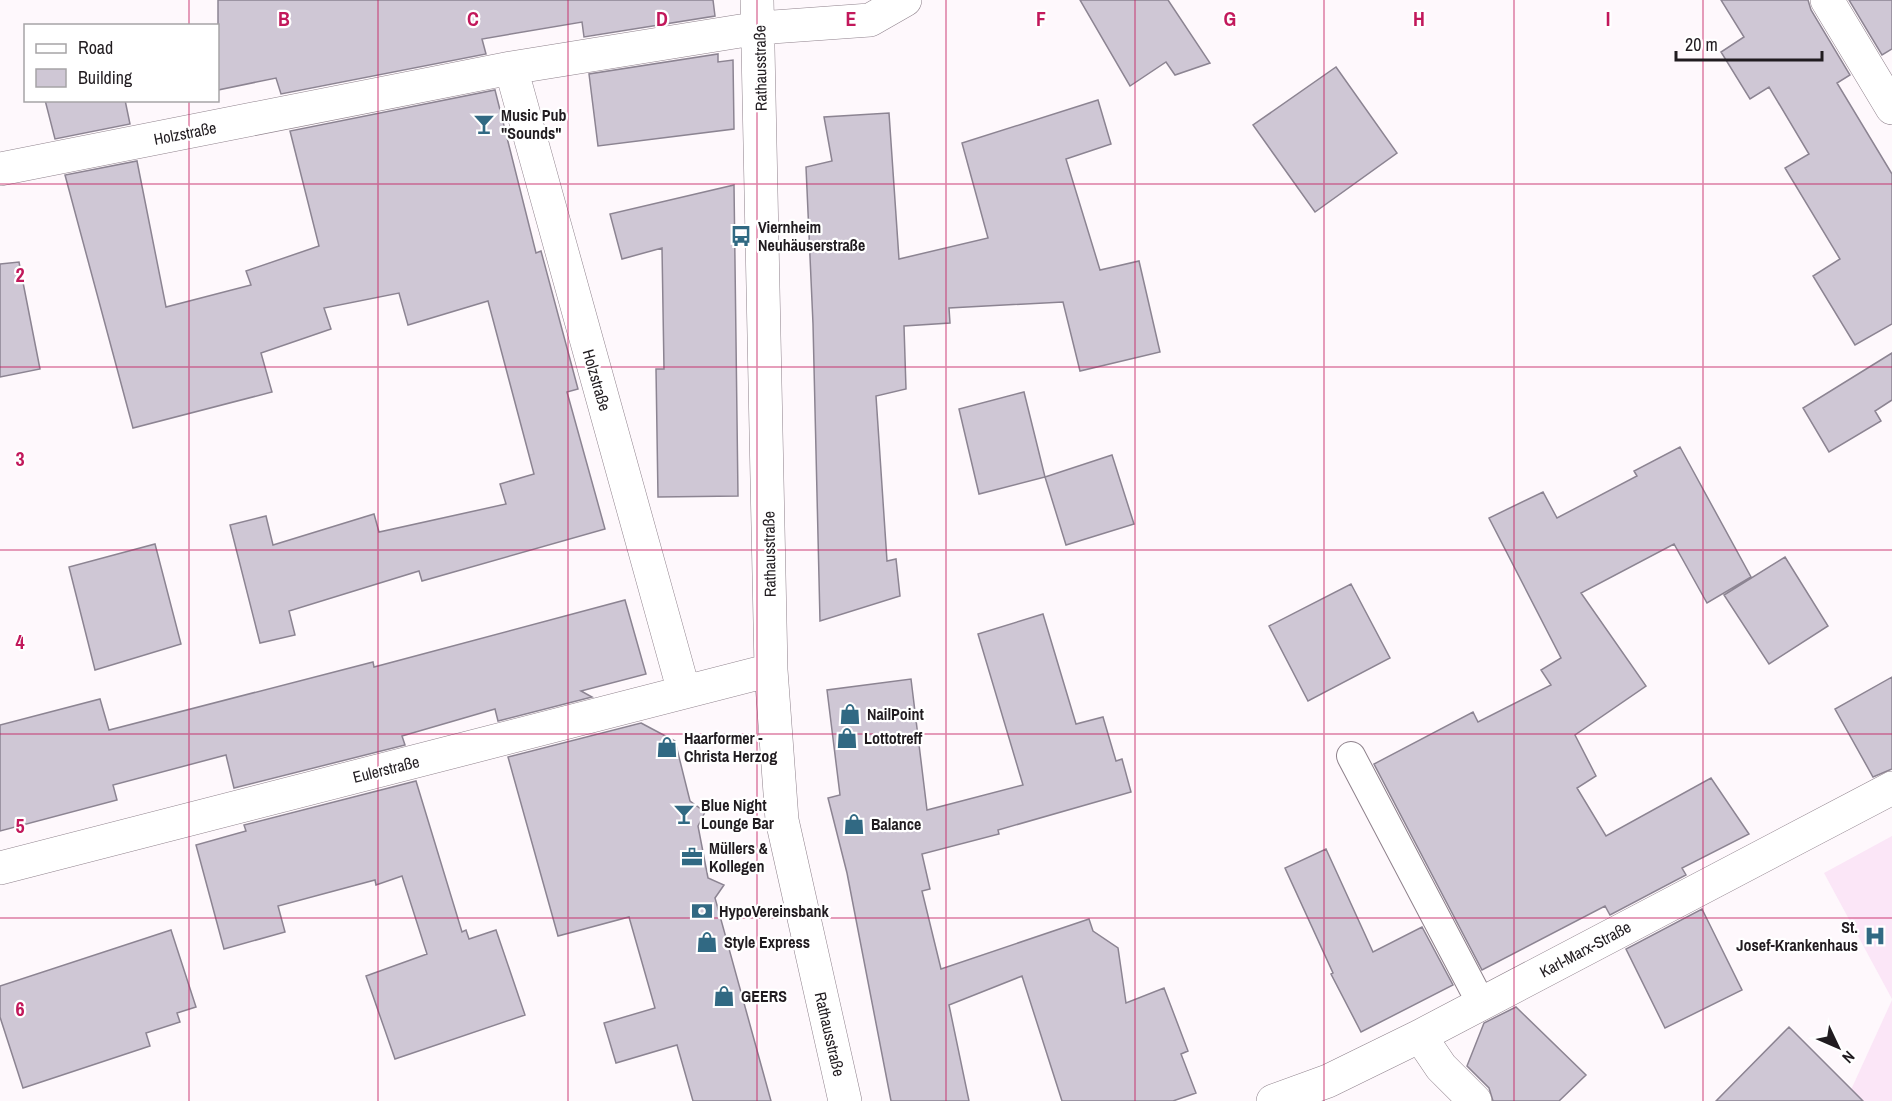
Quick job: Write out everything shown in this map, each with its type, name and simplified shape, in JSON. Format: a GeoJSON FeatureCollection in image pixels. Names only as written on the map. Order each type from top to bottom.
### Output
{"type":"FeatureCollection","features":[{"type":"Feature","properties":{"kind":"street","name":"Holzstraße"},"geometry":{"type":"LineString","coordinates":[[0,169],[511,68],[758,14],[870,20],[905,0]]}},
{"type":"Feature","properties":{"kind":"street"},"geometry":{"type":"LineString","coordinates":[[1827,0],[1892,108]]}},
{"type":"Feature","properties":{"kind":"street","name":"Rathausstraße"},"geometry":{"type":"LineString","coordinates":[[758,14],[771,670],[782,820],[845,1101]]}},
{"type":"Feature","properties":{"kind":"street","name":"Holzstraße"},"geometry":{"type":"LineString","coordinates":[[511,68],[684,692]]}},
{"type":"Feature","properties":{"kind":"street","name":"Eulerstraße"},"geometry":{"type":"LineString","coordinates":[[0,868],[771,670]]}},
{"type":"Feature","properties":{"kind":"street","name":"Karl-Marx-Straße"},"geometry":{"type":"LineString","coordinates":[[1273,1101],[1328,1081],[1420,1036],[1892,788]]}},
{"type":"Feature","properties":{"kind":"street"},"geometry":{"type":"LineString","coordinates":[[1420,1036],[1441,1067],[1475,1101]]}},
{"type":"Feature","properties":{"kind":"lane"},"geometry":{"type":"LineString","coordinates":[[1351,756],[1481,1003]]}},
{"type":"Feature","properties":{"kind":"shaded area","name":"St. Josef-Krankenhaus"},"geometry":{"type":"Polygon","coordinates":[[[1892,836],[1892,999],[1824,873],[1892,836]]]}},
{"type":"Feature","properties":{"kind":"shaded area"},"geometry":{"type":"Polygon","coordinates":[[[1892,1000],[1892,1101],[1841,1101],[1850,1092],[1892,1000]]]}},
{"type":"Feature","properties":{"kind":"building"},"geometry":{"type":"Polygon","coordinates":[[[218,0],[713,0],[715,16],[584,37],[582,22],[482,39],[486,54],[281,94],[276,78],[219,90],[218,0]]]}},
{"type":"Feature","properties":{"kind":"building"},"geometry":{"type":"Polygon","coordinates":[[[1080,0],[1168,0],[1210,63],[1175,75],[1166,62],[1130,86],[1080,0]]]}},
{"type":"Feature","properties":{"kind":"building"},"geometry":{"type":"Polygon","coordinates":[[[1721,0],[1808,0],[1811,10],[1850,75],[1837,83],[1892,174],[1892,324],[1855,345],[1813,276],[1840,259],[1785,168],[1809,154],[1769,87],[1750,99],[1721,52],[1744,37],[1721,0]]]}},
{"type":"Feature","properties":{"kind":"building"},"geometry":{"type":"Polygon","coordinates":[[[1849,0],[1892,0],[1892,49],[1882,55],[1849,0]]]}},
{"type":"Feature","properties":{"kind":"building"},"geometry":{"type":"Polygon","coordinates":[[[718,54],[718,62],[733,60],[734,129],[598,146],[589,74],[718,54]]]}},
{"type":"Feature","properties":{"kind":"building"},"geometry":{"type":"Polygon","coordinates":[[[1336,67],[1397,153],[1315,212],[1253,125],[1336,67]]]}},
{"type":"Feature","properties":{"kind":"building"},"geometry":{"type":"Polygon","coordinates":[[[495,90],[536,253],[541,251],[578,389],[567,392],[605,529],[422,581],[419,571],[289,611],[295,635],[260,643],[230,525],[266,516],[273,545],[374,514],[379,532],[506,504],[500,484],[534,474],[488,301],[408,325],[399,293],[324,308],[331,329],[261,353],[272,392],[133,428],[65,175],[137,161],[166,307],[251,285],[246,271],[319,246],[290,131],[495,90]]]}},
{"type":"Feature","properties":{"kind":"building"},"geometry":{"type":"Polygon","coordinates":[[[1098,100],[1111,144],[1066,159],[1100,270],[1139,261],[1160,352],[1080,371],[1063,302],[949,308],[950,323],[904,326],[906,389],[876,396],[887,561],[896,559],[900,596],[820,621],[813,324],[806,167],[832,161],[824,117],[889,113],[899,259],[988,238],[962,143],[1098,100]]]}},
{"type":"Feature","properties":{"kind":"building"},"geometry":{"type":"Polygon","coordinates":[[[46,102],[125,102],[130,124],[55,139],[46,102]]]}},
{"type":"Feature","properties":{"kind":"building"},"geometry":{"type":"Polygon","coordinates":[[[734,185],[738,496],[658,497],[656,369],[664,369],[662,248],[622,259],[610,214],[734,185]]]}},
{"type":"Feature","properties":{"kind":"building"},"geometry":{"type":"Polygon","coordinates":[[[19,262],[40,369],[0,377],[0,264],[19,262]]]}},
{"type":"Feature","properties":{"kind":"building"},"geometry":{"type":"Polygon","coordinates":[[[1892,353],[1892,400],[1875,411],[1881,421],[1829,452],[1803,408],[1892,353]]]}},
{"type":"Feature","properties":{"kind":"building"},"geometry":{"type":"Polygon","coordinates":[[[1024,392],[1045,477],[979,494],[959,409],[1024,392]]]}},
{"type":"Feature","properties":{"kind":"building"},"geometry":{"type":"Polygon","coordinates":[[[1680,447],[1751,577],[1707,603],[1674,544],[1581,593],[1646,686],[1575,735],[1596,776],[1577,788],[1606,836],[1711,778],[1749,834],[1682,868],[1686,875],[1610,915],[1605,906],[1482,970],[1374,764],[1473,712],[1478,722],[1551,685],[1541,670],[1561,658],[1489,518],[1543,492],[1557,518],[1637,476],[1634,471],[1680,447]]]}},
{"type":"Feature","properties":{"kind":"building"},"geometry":{"type":"Polygon","coordinates":[[[1112,455],[1134,524],[1066,545],[1045,477],[1112,455]]]}},
{"type":"Feature","properties":{"kind":"building"},"geometry":{"type":"Polygon","coordinates":[[[155,544],[181,644],[95,670],[69,567],[155,544]]]}},
{"type":"Feature","properties":{"kind":"building"},"geometry":{"type":"Polygon","coordinates":[[[1785,557],[1828,626],[1769,664],[1724,595],[1785,557]]]}},
{"type":"Feature","properties":{"kind":"building"},"geometry":{"type":"Polygon","coordinates":[[[1351,584],[1390,658],[1308,701],[1269,626],[1351,584]]]}},
{"type":"Feature","properties":{"kind":"building"},"geometry":{"type":"Polygon","coordinates":[[[625,600],[646,674],[581,691],[592,697],[498,721],[495,709],[402,736],[405,745],[234,788],[226,755],[113,785],[117,800],[0,831],[0,725],[100,699],[109,730],[373,662],[374,667],[625,600]]]}},
{"type":"Feature","properties":{"kind":"building"},"geometry":{"type":"Polygon","coordinates":[[[1043,614],[1076,724],[1103,717],[1116,761],[1122,759],[1131,792],[998,830],[999,834],[922,854],[930,889],[922,891],[941,969],[1089,919],[1093,931],[1118,948],[1126,1003],[1164,988],[1188,1051],[1181,1054],[1196,1093],[1173,1101],[1062,1101],[1022,976],[949,1005],[969,1101],[891,1101],[847,873],[828,798],[840,795],[827,690],[911,679],[927,810],[1023,785],[978,634],[1043,614]]]}},
{"type":"Feature","properties":{"kind":"building"},"geometry":{"type":"Polygon","coordinates":[[[1892,677],[1892,769],[1873,777],[1835,709],[1892,677]]]}},
{"type":"Feature","properties":{"kind":"building"},"geometry":{"type":"Polygon","coordinates":[[[641,723],[675,741],[690,801],[705,812],[698,826],[708,878],[724,885],[715,898],[771,1101],[693,1101],[677,1045],[616,1063],[604,1023],[655,1008],[629,917],[558,936],[508,757],[641,723]]]}},
{"type":"Feature","properties":{"kind":"building"},"geometry":{"type":"Polygon","coordinates":[[[416,781],[462,932],[466,930],[469,939],[496,930],[525,1015],[395,1059],[366,976],[427,954],[402,876],[376,885],[375,880],[278,906],[285,932],[224,949],[196,845],[246,831],[244,825],[416,781]]]}},
{"type":"Feature","properties":{"kind":"building"},"geometry":{"type":"Polygon","coordinates":[[[1326,849],[1373,952],[1422,927],[1453,985],[1361,1032],[1331,974],[1333,973],[1285,868],[1326,849]]]}},
{"type":"Feature","properties":{"kind":"building"},"geometry":{"type":"Polygon","coordinates":[[[1702,909],[1742,990],[1665,1028],[1626,949],[1702,909]]]}},
{"type":"Feature","properties":{"kind":"building"},"geometry":{"type":"Polygon","coordinates":[[[171,930],[196,1007],[177,1013],[180,1022],[146,1033],[150,1046],[23,1088],[0,1017],[0,986],[171,930]]]}},
{"type":"Feature","properties":{"kind":"building"},"geometry":{"type":"Polygon","coordinates":[[[1516,1007],[1586,1075],[1559,1101],[1493,1101],[1489,1088],[1467,1066],[1484,1023],[1516,1007]]]}},
{"type":"Feature","properties":{"kind":"building"},"geometry":{"type":"Polygon","coordinates":[[[1789,1027],[1863,1101],[1716,1101],[1789,1027]]]}},
{"type":"Feature","properties":{"kind":"place","name":"Music Pub \"Sounds\""},"geometry":{"type":"Point","coordinates":[484,124]}},
{"type":"Feature","properties":{"kind":"place","name":"Viernheim Neuhäuserstraße"},"geometry":{"type":"Point","coordinates":[741,236]}},
{"type":"Feature","properties":{"kind":"place","name":"NailPoint"},"geometry":{"type":"Point","coordinates":[850,714]}},
{"type":"Feature","properties":{"kind":"place","name":"Lottotreff"},"geometry":{"type":"Point","coordinates":[847,738]}},
{"type":"Feature","properties":{"kind":"place","name":"Haarformer - Christa Herzog"},"geometry":{"type":"Point","coordinates":[667,747]}},
{"type":"Feature","properties":{"kind":"place","name":"Blue Night Lounge Bar"},"geometry":{"type":"Point","coordinates":[684,814]}},
{"type":"Feature","properties":{"kind":"place","name":"Balance"},"geometry":{"type":"Point","coordinates":[854,824]}},
{"type":"Feature","properties":{"kind":"place","name":"Müllers & Kollegen"},"geometry":{"type":"Point","coordinates":[692,857]}},
{"type":"Feature","properties":{"kind":"place","name":"HypoVereinsbank"},"geometry":{"type":"Point","coordinates":[702,911]}},
{"type":"Feature","properties":{"kind":"place","name":"St. Josef-Krankenhaus"},"geometry":{"type":"Point","coordinates":[1875,936]}},
{"type":"Feature","properties":{"kind":"place","name":"Style Express"},"geometry":{"type":"Point","coordinates":[707,942]}},
{"type":"Feature","properties":{"kind":"place","name":"GEERS"},"geometry":{"type":"Point","coordinates":[724,996]}}]}
